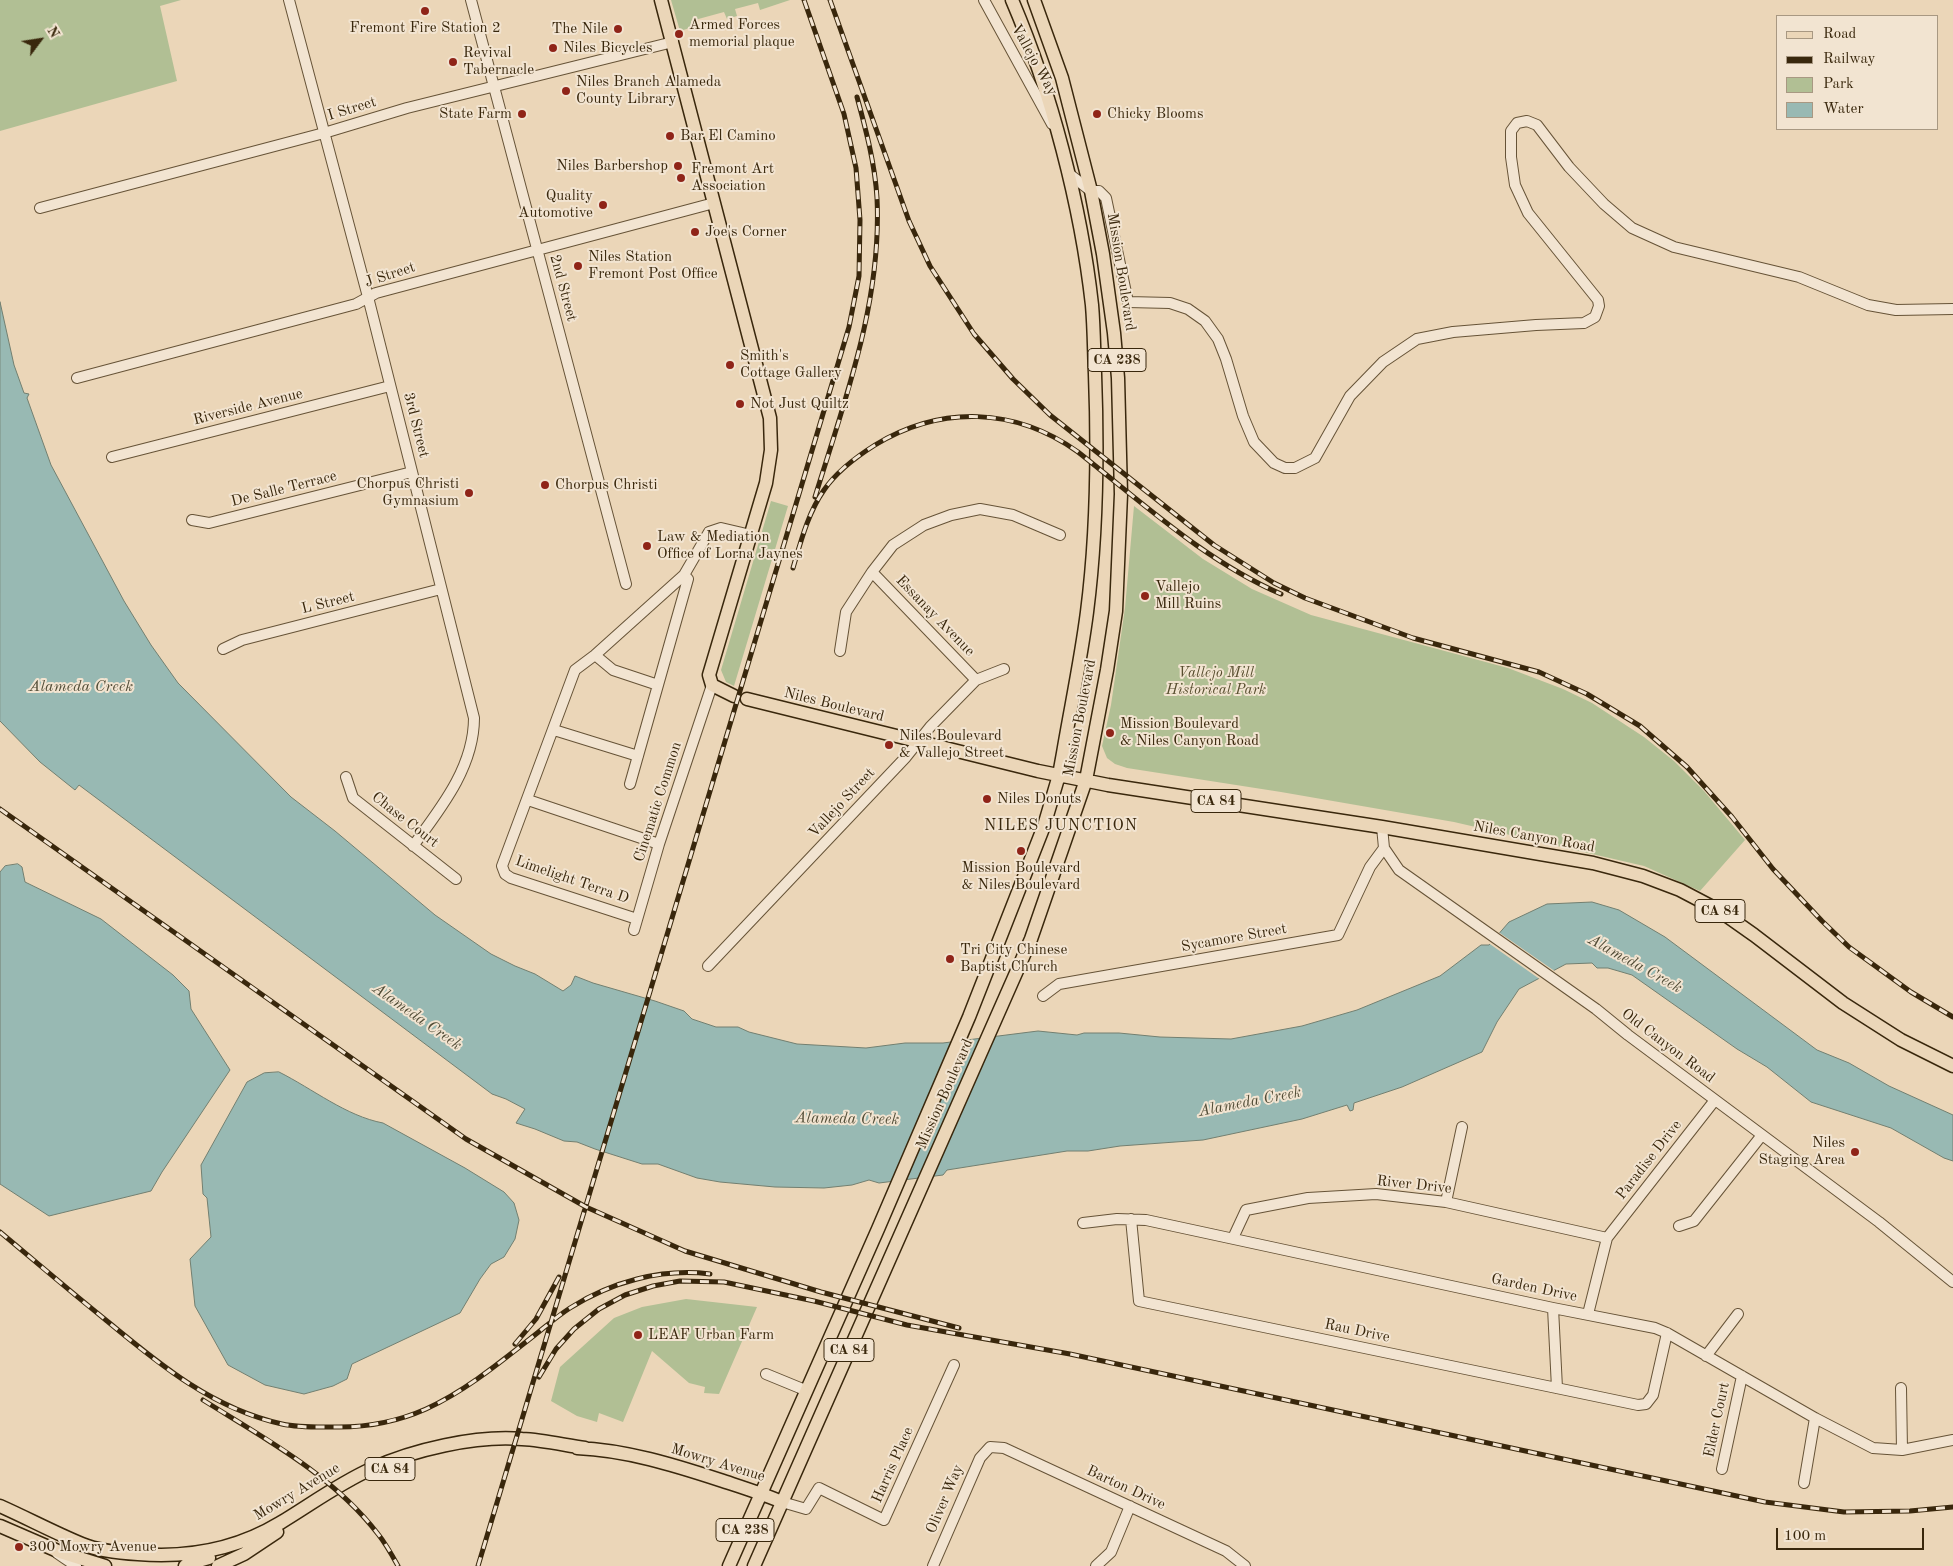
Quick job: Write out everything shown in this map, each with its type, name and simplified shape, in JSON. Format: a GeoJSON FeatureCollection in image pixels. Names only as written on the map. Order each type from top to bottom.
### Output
{"type":"FeatureCollection","features":[{"type":"Feature","properties":{"kind":"main road"},"geometry":{"type":"LineString","coordinates":[[661,0],[770,418],[772,450],[769,468],[709,675],[712,685],[734,696]]}},
{"type":"Feature","properties":{"kind":"main road","name":"Mission Boulevard"},"geometry":{"type":"LineString","coordinates":[[729,1566],[805,1390],[892,1197],[969,1017],[1044,826],[1059,775],[1087,612],[1094,537],[1097,432],[1091,299],[1084,249],[1058,134],[1033,52],[1012,0]]}},
{"type":"Feature","properties":{"kind":"main road","name":"Mission Boulevard"},"geometry":{"type":"LineString","coordinates":[[754,1566],[999,1013],[1045,900],[1086,780],[1107,670],[1116,610],[1121,494],[1118,378],[1114,333],[1103,254],[1091,191],[1062,78],[1034,0]]}},
{"type":"Feature","properties":{"kind":"main road"},"geometry":{"type":"LineString","coordinates":[[1043,84],[1062,78]]}},
{"type":"Feature","properties":{"kind":"main road","name":"Niles Boulevard"},"geometry":{"type":"LineString","coordinates":[[748,699],[917,742],[1059,775]]}},
{"type":"Feature","properties":{"kind":"main road","name":"Niles Canyon Road"},"geometry":{"type":"LineString","coordinates":[[1059,775],[1108,785],[1382,827],[1593,863],[1643,876],[1680,890],[1720,911],[1843,1003],[1901,1040],[1953,1066]]}},
{"type":"Feature","properties":{"kind":"main road","name":"Mowry Avenue"},"geometry":{"type":"LineString","coordinates":[[0,1506],[84,1545],[140,1555],[178,1554],[212,1550],[228,1546],[263,1532],[352,1478],[388,1462],[449,1445],[485,1440],[521,1439],[653,1460],[760,1493],[782,1502]]}},
{"type":"Feature","properties":{"kind":"main road","name":"Mowry Avenue"},"geometry":{"type":"LineString","coordinates":[[218,1566],[244,1554],[323,1502],[358,1482],[411,1461],[450,1451],[501,1445],[585,1448]]}},
{"type":"Feature","properties":{"kind":"main road"},"geometry":{"type":"LineString","coordinates":[[32,1540],[41,1524]]}},
{"type":"Feature","properties":{"kind":"main road"},"geometry":{"type":"LineString","coordinates":[[0,1526],[53,1549],[104,1566]]}},
{"type":"Feature","properties":{"kind":"main road"},"geometry":{"type":"LineString","coordinates":[[185,1566],[232,1551],[263,1532]]}},
{"type":"Feature","properties":{"kind":"main road"},"geometry":{"type":"LineString","coordinates":[[140,1555],[176,1566]]}},
{"type":"Feature","properties":{"kind":"street","name":"3rd Street"},"geometry":{"type":"LineString","coordinates":[[289,0],[368,297],[472,709],[474,729],[472,739],[455,787],[414,846]]}},
{"type":"Feature","properties":{"kind":"street","name":"2nd Street"},"geometry":{"type":"LineString","coordinates":[[471,0],[626,584]]}},
{"type":"Feature","properties":{"kind":"street","name":"Vallejo Way"},"geometry":{"type":"LineString","coordinates":[[984,0],[1058,134]]}},
{"type":"Feature","properties":{"kind":"street","name":"I Street"},"geometry":{"type":"LineString","coordinates":[[40,208],[324,133],[407,108],[673,42]]}},
{"type":"Feature","properties":{"kind":"street"},"geometry":{"type":"LineString","coordinates":[[1068,173],[1091,191],[1103,193],[1108,203],[1128,302],[1170,303],[1188,309],[1205,321],[1218,339],[1243,416],[1254,442],[1274,463],[1285,468],[1295,468],[1315,458],[1350,396],[1382,362],[1417,339],[1452,332],[1584,323],[1595,316],[1599,306],[1598,300],[1528,213],[1515,185],[1511,157],[1511,131],[1517,123],[1527,120],[1537,125],[1569,167],[1604,204],[1632,228],[1674,247],[1736,264],[1799,278],[1868,305],[1896,310],[1953,309]]}},
{"type":"Feature","properties":{"kind":"street","name":"J Street"},"geometry":{"type":"LineString","coordinates":[[77,378],[356,304],[376,293],[714,203]]}},
{"type":"Feature","properties":{"kind":"street","name":"Riverside Avenue"},"geometry":{"type":"LineString","coordinates":[[112,457],[390,386]]}},
{"type":"Feature","properties":{"kind":"street","name":"De Salle Terrace"},"geometry":{"type":"LineString","coordinates":[[192,520],[209,523],[412,472]]}},
{"type":"Feature","properties":{"kind":"street"},"geometry":{"type":"LineString","coordinates":[[840,651],[846,612],[872,572],[893,544],[924,525],[980,509],[1013,515],[1060,535]]}},
{"type":"Feature","properties":{"kind":"street"},"geometry":{"type":"LineString","coordinates":[[659,844],[528,800],[575,670],[595,655],[684,575],[709,532],[721,528],[751,535]]}},
{"type":"Feature","properties":{"kind":"street","name":"Essanay Avenue"},"geometry":{"type":"LineString","coordinates":[[872,572],[976,680]]}},
{"type":"Feature","properties":{"kind":"street"},"geometry":{"type":"LineString","coordinates":[[630,784],[688,579],[684,575]]}},
{"type":"Feature","properties":{"kind":"street","name":"L Street"},"geometry":{"type":"LineString","coordinates":[[223,650],[242,640],[441,589]]}},
{"type":"Feature","properties":{"kind":"street"},"geometry":{"type":"LineString","coordinates":[[595,655],[614,670],[658,685]]}},
{"type":"Feature","properties":{"kind":"street","name":"Vallejo Street"},"geometry":{"type":"LineString","coordinates":[[708,966],[906,758],[917,742],[976,680],[1004,669]]}},
{"type":"Feature","properties":{"kind":"street","name":"Cinematic Common"},"geometry":{"type":"LineString","coordinates":[[634,930],[659,844],[712,685]]}},
{"type":"Feature","properties":{"kind":"street"},"geometry":{"type":"LineString","coordinates":[[554,730],[638,756]]}},
{"type":"Feature","properties":{"kind":"street","name":"Chase Court"},"geometry":{"type":"LineString","coordinates":[[346,777],[353,798],[456,879]]}},
{"type":"Feature","properties":{"kind":"street","name":"Limelight Terra D"},"geometry":{"type":"LineString","coordinates":[[528,800],[502,866],[505,874],[511,878],[637,919]]}},
{"type":"Feature","properties":{"kind":"street","name":"Old Canyon Road"},"geometry":{"type":"LineString","coordinates":[[1382,827],[1384,848],[1399,870],[1589,1004],[1879,1222],[1953,1282]]}},
{"type":"Feature","properties":{"kind":"street","name":"Sycamore Street"},"geometry":{"type":"LineString","coordinates":[[1043,996],[1059,984],[1338,934],[1370,867],[1384,848]]}},
{"type":"Feature","properties":{"kind":"street","name":"Paradise Drive"},"geometry":{"type":"LineString","coordinates":[[1607,1238],[1715,1100]]}},
{"type":"Feature","properties":{"kind":"street"},"geometry":{"type":"LineString","coordinates":[[1446,1202],[1462,1128]]}},
{"type":"Feature","properties":{"kind":"street"},"geometry":{"type":"LineString","coordinates":[[1678,1226],[1694,1221],[1762,1135]]}},
{"type":"Feature","properties":{"kind":"street","name":"River Drive"},"geometry":{"type":"LineString","coordinates":[[1233,1238],[1246,1210],[1308,1198],[1376,1194],[1446,1202],[1607,1238]]}},
{"type":"Feature","properties":{"kind":"street","name":"Garden Drive"},"geometry":{"type":"LineString","coordinates":[[1082,1223],[1117,1219],[1146,1220],[1654,1328],[1667,1333],[1815,1418],[1873,1448],[1902,1450],[1953,1440]]}},
{"type":"Feature","properties":{"kind":"street","name":"Rau Drive"},"geometry":{"type":"LineString","coordinates":[[1131,1219],[1139,1301],[1638,1405],[1652,1404],[1667,1333]]}},
{"type":"Feature","properties":{"kind":"street"},"geometry":{"type":"LineString","coordinates":[[1588,1314],[1607,1238]]}},
{"type":"Feature","properties":{"kind":"street"},"geometry":{"type":"LineString","coordinates":[[1553,1308],[1557,1388]]}},
{"type":"Feature","properties":{"kind":"street"},"geometry":{"type":"LineString","coordinates":[[1706,1356],[1738,1314]]}},
{"type":"Feature","properties":{"kind":"street","name":"Harris Place"},"geometry":{"type":"LineString","coordinates":[[782,1502],[806,1510],[819,1488],[884,1520],[954,1365]]}},
{"type":"Feature","properties":{"kind":"street"},"geometry":{"type":"LineString","coordinates":[[766,1374],[805,1390]]}},
{"type":"Feature","properties":{"kind":"street","name":"Elder Court"},"geometry":{"type":"LineString","coordinates":[[1722,1469],[1742,1376]]}},
{"type":"Feature","properties":{"kind":"street"},"geometry":{"type":"LineString","coordinates":[[1901,1388],[1902,1450]]}},
{"type":"Feature","properties":{"kind":"street"},"geometry":{"type":"LineString","coordinates":[[1804,1483],[1815,1418]]}},
{"type":"Feature","properties":{"kind":"street","name":"Barton Drive"},"geometry":{"type":"LineString","coordinates":[[990,1447],[1004,1448],[1130,1506],[1226,1551],[1246,1566]]}},
{"type":"Feature","properties":{"kind":"street","name":"Oliver Way"},"geometry":{"type":"LineString","coordinates":[[933,1566],[980,1458],[990,1447]]}},
{"type":"Feature","properties":{"kind":"street"},"geometry":{"type":"LineString","coordinates":[[1096,1566],[1110,1552],[1130,1506]]}},
{"type":"Feature","properties":{"kind":"street"},"geometry":{"type":"LineString","coordinates":[[53,1549],[58,1555],[76,1566]]}},
{"type":"Feature","properties":{"kind":"green space"},"geometry":{"type":"Polygon","coordinates":[[[0,0],[181,0],[160,6],[177,81],[0,131],[0,0]]]}},
{"type":"Feature","properties":{"kind":"green space"},"geometry":{"type":"Polygon","coordinates":[[[671,0],[790,0],[760,10],[758,3],[735,9],[737,16],[727,19],[724,12],[691,21],[693,27],[680,31],[671,0]]]}},
{"type":"Feature","properties":{"kind":"green space"},"geometry":{"type":"Polygon","coordinates":[[[771,501],[788,506],[734,686],[726,682],[721,670],[771,501]]]}},
{"type":"Feature","properties":{"kind":"green space","name":"Vallejo Mill Historical Park"},"geometry":{"type":"Polygon","coordinates":[[[1134,506],[1203,559],[1252,589],[1311,615],[1508,668],[1563,689],[1592,703],[1644,737],[1674,761],[1704,791],[1745,840],[1700,891],[1644,866],[1454,822],[1127,768],[1115,764],[1107,758],[1102,746],[1111,705],[1125,608],[1134,506]]]}},
{"type":"Feature","properties":{"kind":"green space"},"geometry":{"type":"Polygon","coordinates":[[[686,1299],[757,1307],[719,1394],[704,1393],[705,1387],[689,1383],[652,1351],[623,1422],[599,1413],[597,1422],[577,1416],[551,1401],[560,1367],[614,1318],[642,1307],[686,1299]]]}},
{"type":"Feature","properties":{"kind":"water","name":"Alameda Creek"},"geometry":{"type":"Polygon","coordinates":[[[0,302],[14,365],[24,393],[29,394],[27,398],[51,465],[124,601],[151,645],[178,683],[291,797],[335,831],[435,915],[491,954],[535,974],[563,991],[571,985],[575,976],[684,1011],[692,1019],[716,1027],[738,1027],[749,1032],[797,1044],[866,1048],[905,1043],[943,1043],[1038,1031],[1077,1035],[1084,1033],[1119,1033],[1160,1037],[1231,1039],[1302,1026],[1357,1010],[1440,976],[1481,945],[1489,945],[1509,922],[1547,904],[1592,902],[1619,910],[1665,937],[1817,1050],[1849,1063],[1889,1086],[1953,1115],[1953,1161],[1944,1158],[1891,1128],[1811,1102],[1767,1067],[1737,1049],[1632,975],[1608,968],[1597,968],[1592,963],[1566,964],[1519,989],[1497,1022],[1482,1052],[1402,1087],[1354,1103],[1353,1110],[1350,1111],[1347,1105],[1302,1119],[1203,1140],[1120,1146],[1088,1151],[1067,1151],[947,1170],[943,1175],[879,1183],[869,1180],[852,1185],[824,1188],[775,1187],[697,1178],[658,1164],[642,1164],[577,1142],[564,1141],[516,1123],[525,1109],[492,1094],[79,785],[75,790],[40,762],[0,721],[0,302]]]}},
{"type":"Feature","properties":{"kind":"water"},"geometry":{"type":"Polygon","coordinates":[[[18,864],[22,867],[25,882],[101,919],[173,975],[189,991],[191,1009],[230,1070],[151,1191],[49,1216],[0,1184],[0,872],[5,866],[18,864]]]}},
{"type":"Feature","properties":{"kind":"water"},"geometry":{"type":"Polygon","coordinates":[[[279,1072],[343,1108],[383,1123],[465,1168],[504,1192],[514,1203],[519,1220],[515,1239],[504,1257],[491,1264],[460,1313],[352,1364],[347,1379],[333,1386],[304,1394],[265,1385],[228,1365],[195,1306],[190,1259],[211,1237],[207,1198],[203,1194],[201,1165],[247,1082],[264,1073],[279,1072]]]}},
{"type":"Feature","properties":{"kind":"pier"},"geometry":{"type":"Polygon","coordinates":[[[1497,931],[1556,972],[1541,980],[1487,942],[1497,931]]]}},
{"type":"Feature","properties":{"kind":"railway"},"geometry":{"type":"LineString","coordinates":[[478,1566],[849,327],[859,276],[860,220],[856,168],[844,114],[804,0]]}},
{"type":"Feature","properties":{"kind":"railway"},"geometry":{"type":"LineString","coordinates":[[830,0],[909,221],[930,266],[974,334],[1013,379],[1050,415],[1214,545],[1274,583],[1305,598],[1413,638],[1539,672],[1587,694],[1640,726],[1687,767],[1732,817],[1773,869],[1849,947],[1911,992],[1953,1017]]}},
{"type":"Feature","properties":{"kind":"railway"},"geometry":{"type":"LineString","coordinates":[[815,497],[859,350],[874,275],[877,236],[876,185],[870,147],[857,97]]}},
{"type":"Feature","properties":{"kind":"railway"},"geometry":{"type":"LineString","coordinates":[[793,568],[818,499],[829,483],[847,465],[875,445],[900,432],[926,423],[952,418],[978,417],[1003,419],[1029,426],[1054,437],[1078,452],[1175,530],[1201,548],[1253,581],[1281,594]]}},
{"type":"Feature","properties":{"kind":"railway"},"geometry":{"type":"LineString","coordinates":[[0,809],[466,1139],[586,1207],[685,1251],[821,1292],[959,1328]]}},
{"type":"Feature","properties":{"kind":"railway"},"geometry":{"type":"LineString","coordinates":[[0,1232],[127,1337],[188,1383],[233,1408],[282,1424],[303,1427],[361,1426],[394,1420],[416,1413],[440,1402],[468,1385],[565,1311],[602,1291],[619,1284],[655,1275],[673,1273],[710,1274]]}},
{"type":"Feature","properties":{"kind":"railway"},"geometry":{"type":"LineString","coordinates":[[515,1344],[536,1319],[559,1277]]}},
{"type":"Feature","properties":{"kind":"railway"},"geometry":{"type":"LineString","coordinates":[[539,1377],[556,1349],[574,1329],[599,1309],[625,1295],[653,1286],[680,1281],[724,1282],[814,1301],[907,1325],[1070,1354],[1765,1502],[1844,1512],[1910,1511],[1953,1507]]}},
{"type":"Feature","properties":{"kind":"railway"},"geometry":{"type":"LineString","coordinates":[[203,1400],[296,1459],[319,1476],[360,1513],[378,1534],[398,1566]]}},
{"type":"Feature","properties":{"kind":"place","name":"Fremont Fire Station 2"},"geometry":{"type":"Point","coordinates":[425,11]}},
{"type":"Feature","properties":{"kind":"place","name":"The Nile"},"geometry":{"type":"Point","coordinates":[618,29]}},
{"type":"Feature","properties":{"kind":"place","name":"Armed Forces memorial plaque"},"geometry":{"type":"Point","coordinates":[679,34]}},
{"type":"Feature","properties":{"kind":"place","name":"Niles Bicycles"},"geometry":{"type":"Point","coordinates":[553,48]}},
{"type":"Feature","properties":{"kind":"place","name":"Revival Tabernacle"},"geometry":{"type":"Point","coordinates":[453,62]}},
{"type":"Feature","properties":{"kind":"place","name":"Niles Branch Alameda County Library"},"geometry":{"type":"Point","coordinates":[566,91]}},
{"type":"Feature","properties":{"kind":"place","name":"State Farm"},"geometry":{"type":"Point","coordinates":[522,114]}},
{"type":"Feature","properties":{"kind":"place","name":"Chicky Blooms"},"geometry":{"type":"Point","coordinates":[1097,114]}},
{"type":"Feature","properties":{"kind":"place","name":"Bar El Camino"},"geometry":{"type":"Point","coordinates":[670,136]}},
{"type":"Feature","properties":{"kind":"place","name":"Niles Barbershop"},"geometry":{"type":"Point","coordinates":[678,166]}},
{"type":"Feature","properties":{"kind":"place","name":"Fremont Art Association"},"geometry":{"type":"Point","coordinates":[681,178]}},
{"type":"Feature","properties":{"kind":"place","name":"Quality Automotive"},"geometry":{"type":"Point","coordinates":[603,205]}},
{"type":"Feature","properties":{"kind":"place","name":"Joe's Corner"},"geometry":{"type":"Point","coordinates":[695,232]}},
{"type":"Feature","properties":{"kind":"place","name":"Niles Station Fremont Post Office"},"geometry":{"type":"Point","coordinates":[578,266]}},
{"type":"Feature","properties":{"kind":"place","name":"Smith's Cottage Gallery"},"geometry":{"type":"Point","coordinates":[730,365]}},
{"type":"Feature","properties":{"kind":"place","name":"Not Just Quiltz"},"geometry":{"type":"Point","coordinates":[740,404]}},
{"type":"Feature","properties":{"kind":"place","name":"Chorpus Christi"},"geometry":{"type":"Point","coordinates":[545,485]}},
{"type":"Feature","properties":{"kind":"place","name":"Chorpus Christi Gymnasium"},"geometry":{"type":"Point","coordinates":[469,493]}},
{"type":"Feature","properties":{"kind":"place","name":"Law & Mediation Office of Lorna Jaynes"},"geometry":{"type":"Point","coordinates":[647,546]}},
{"type":"Feature","properties":{"kind":"place","name":"Vallejo Mill Ruins"},"geometry":{"type":"Point","coordinates":[1145,596]}},
{"type":"Feature","properties":{"kind":"place","name":"Mission Boulevard & Niles Canyon Road"},"geometry":{"type":"Point","coordinates":[1110,733]}},
{"type":"Feature","properties":{"kind":"place","name":"Niles Boulevard & Vallejo Street"},"geometry":{"type":"Point","coordinates":[889,745]}},
{"type":"Feature","properties":{"kind":"place","name":"Niles Donuts"},"geometry":{"type":"Point","coordinates":[987,799]}},
{"type":"Feature","properties":{"kind":"place","name":"Mission Boulevard & Niles Boulevard"},"geometry":{"type":"Point","coordinates":[1021,851]}},
{"type":"Feature","properties":{"kind":"place","name":"Tri City Chinese Baptist Church"},"geometry":{"type":"Point","coordinates":[950,959]}},
{"type":"Feature","properties":{"kind":"place","name":"Niles Staging Area"},"geometry":{"type":"Point","coordinates":[1855,1152]}},
{"type":"Feature","properties":{"kind":"place","name":"LEAF Urban Farm"},"geometry":{"type":"Point","coordinates":[638,1335]}},
{"type":"Feature","properties":{"kind":"place","name":"300 Mowry Avenue"},"geometry":{"type":"Point","coordinates":[19,1547]}},
{"type":"Feature","properties":{"kind":"district","name":"NILES JUNCTION"},"geometry":{"type":"Point","coordinates":[1061,826]}}]}
